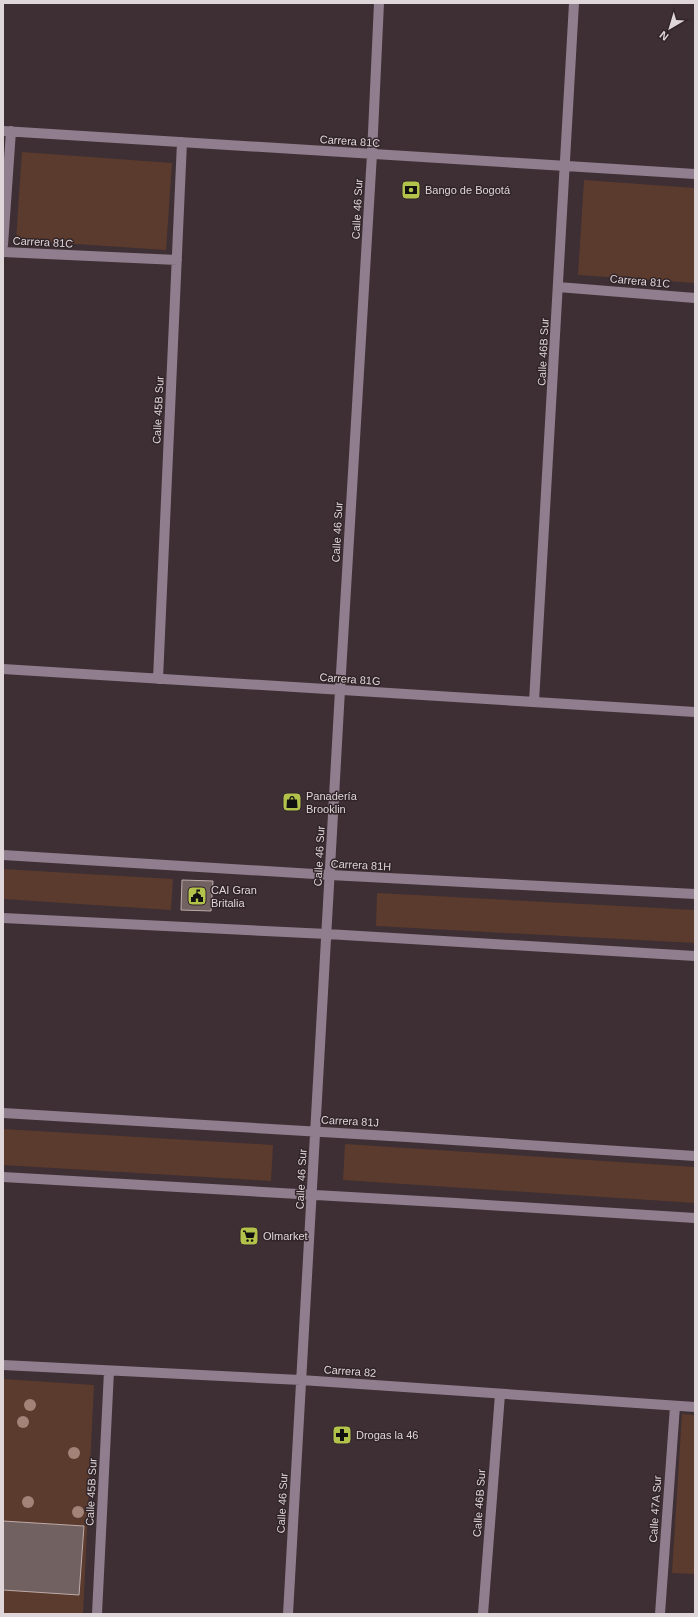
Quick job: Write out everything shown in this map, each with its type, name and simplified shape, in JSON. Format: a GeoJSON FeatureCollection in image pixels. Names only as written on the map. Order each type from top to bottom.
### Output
{"type":"FeatureCollection","features":[{"type":"Feature","properties":{"kind":"street","name":"Calle 46 Sur"},"geometry":{"type":"LineString","coordinates":[[288,1614],[372,154],[379,3]]}},
{"type":"Feature","properties":{"kind":"street","name":"Calle 46B Sur"},"geometry":{"type":"LineString","coordinates":[[534,702],[574,3]]}},
{"type":"Feature","properties":{"kind":"street","name":"Carrera 81C"},"geometry":{"type":"LineString","coordinates":[[7,131],[695,174]]}},
{"type":"Feature","properties":{"kind":"street"},"geometry":{"type":"LineString","coordinates":[[3,245],[7,131]]}},
{"type":"Feature","properties":{"kind":"street","name":"Calle 45B Sur"},"geometry":{"type":"LineString","coordinates":[[158,679],[182,142]]}},
{"type":"Feature","properties":{"kind":"street","name":"Carrera 81C"},"geometry":{"type":"LineString","coordinates":[[3,252],[177,260]]}},
{"type":"Feature","properties":{"kind":"street","name":"Carrera 81C"},"geometry":{"type":"LineString","coordinates":[[558,287],[695,298]]}},
{"type":"Feature","properties":{"kind":"street","name":"Carrera 81G"},"geometry":{"type":"LineString","coordinates":[[3,669],[695,712]]}},
{"type":"Feature","properties":{"kind":"street","name":"Carrera 81H"},"geometry":{"type":"LineString","coordinates":[[3,854],[330,875],[695,894]]}},
{"type":"Feature","properties":{"kind":"street"},"geometry":{"type":"LineString","coordinates":[[3,918],[327,934],[695,956]]}},
{"type":"Feature","properties":{"kind":"street","name":"Carrera 81J"},"geometry":{"type":"LineString","coordinates":[[3,1113],[315,1131],[695,1156]]}},
{"type":"Feature","properties":{"kind":"street"},"geometry":{"type":"LineString","coordinates":[[3,1177],[695,1218]]}},
{"type":"Feature","properties":{"kind":"street","name":"Carrera 82"},"geometry":{"type":"LineString","coordinates":[[3,1365],[301,1380],[695,1407]]}},
{"type":"Feature","properties":{"kind":"street","name":"Calle 45B Sur"},"geometry":{"type":"LineString","coordinates":[[97,1614],[109,1371]]}},
{"type":"Feature","properties":{"kind":"street","name":"Calle 46B Sur"},"geometry":{"type":"LineString","coordinates":[[483,1614],[500,1394]]}},
{"type":"Feature","properties":{"kind":"street","name":"Calle 47A Sur"},"geometry":{"type":"LineString","coordinates":[[660,1614],[675,1406]]}},
{"type":"Feature","properties":{"kind":"shaded area"},"geometry":{"type":"Polygon","coordinates":[[[22,152],[172,163],[166,250],[16,240],[22,152]]]}},
{"type":"Feature","properties":{"kind":"shaded area"},"geometry":{"type":"Polygon","coordinates":[[[584,180],[695,188],[695,283],[578,275],[584,180]]]}},
{"type":"Feature","properties":{"kind":"shaded area"},"geometry":{"type":"Polygon","coordinates":[[[3,869],[173,879],[171,910],[3,899],[3,869]]]}},
{"type":"Feature","properties":{"kind":"shaded area"},"geometry":{"type":"Polygon","coordinates":[[[377,893],[695,910],[695,943],[376,926],[377,893]]]}},
{"type":"Feature","properties":{"kind":"shaded area"},"geometry":{"type":"Polygon","coordinates":[[[3,1129],[273,1145],[271,1181],[3,1165],[3,1129]]]}},
{"type":"Feature","properties":{"kind":"shaded area"},"geometry":{"type":"Polygon","coordinates":[[[345,1144],[695,1167],[695,1203],[343,1180],[345,1144]]]}},
{"type":"Feature","properties":{"kind":"shaded area"},"geometry":{"type":"Polygon","coordinates":[[[3,1379],[94,1385],[83,1614],[3,1614],[3,1379]]]}},
{"type":"Feature","properties":{"kind":"shaded area"},"geometry":{"type":"Polygon","coordinates":[[[682,1414],[695,1415],[695,1574],[672,1573],[682,1414]]]}},
{"type":"Feature","properties":{"kind":"building","name":"CAI Gran Britalia"},"geometry":{"type":"Polygon","coordinates":[[[182,880],[213,881],[211,911],[181,910],[182,880]]]}},
{"type":"Feature","properties":{"kind":"building"},"geometry":{"type":"Polygon","coordinates":[[[3,1521],[84,1526],[79,1595],[3,1590],[3,1521]]]}},
{"type":"Feature","properties":{"kind":"place","name":"Bango de Bogotá"},"geometry":{"type":"Point","coordinates":[411,190]}},
{"type":"Feature","properties":{"kind":"place","name":"Panadería Brooklin"},"geometry":{"type":"Point","coordinates":[292,802]}},
{"type":"Feature","properties":{"kind":"place","name":"CAI Gran Britalia"},"geometry":{"type":"Point","coordinates":[197,896]}},
{"type":"Feature","properties":{"kind":"place","name":"Olmarket"},"geometry":{"type":"Point","coordinates":[249,1236]}},
{"type":"Feature","properties":{"kind":"place","name":"Drogas la 46"},"geometry":{"type":"Point","coordinates":[342,1435]}}]}
